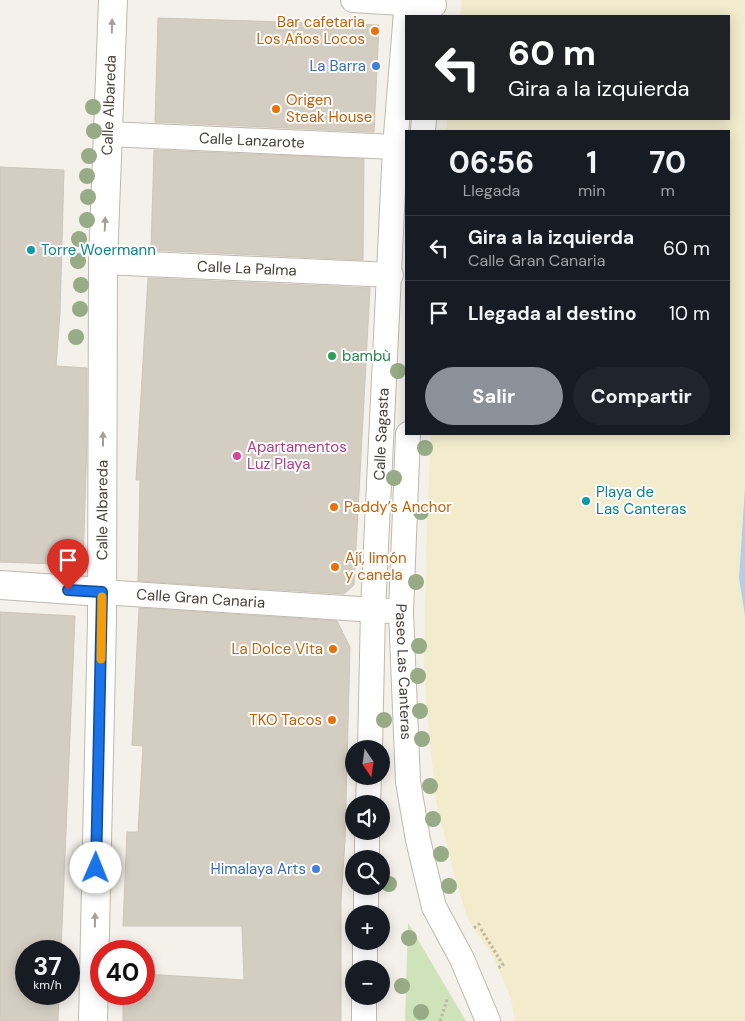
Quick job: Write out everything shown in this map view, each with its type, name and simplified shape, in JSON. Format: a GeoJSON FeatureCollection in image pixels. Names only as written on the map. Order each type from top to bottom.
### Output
{"type":"FeatureCollection","features":[{"type":"Feature","properties":{"kind":"street","name":"Calle Albareda"},"geometry":{"type":"LineString","coordinates":[[93,1021],[102,592],[103,262],[113,0]]}},
{"type":"Feature","properties":{"kind":"street"},"geometry":{"type":"LineString","coordinates":[[353,0],[407,1],[434,7]]}},
{"type":"Feature","properties":{"kind":"street","name":"Calle Sagasta"},"geometry":{"type":"LineString","coordinates":[[406,15],[407,1]]}},
{"type":"Feature","properties":{"kind":"street","name":"Calle Sagasta"},"geometry":{"type":"LineString","coordinates":[[370,740],[374,610],[395,147],[405,25]]}},
{"type":"Feature","properties":{"kind":"street","name":"Calle Lanzarote"},"geometry":{"type":"LineString","coordinates":[[108,134],[395,147]]}},
{"type":"Feature","properties":{"kind":"street","name":"Calle La Palma"},"geometry":{"type":"LineString","coordinates":[[103,262],[390,275]]}},
{"type":"Feature","properties":{"kind":"street","name":"Paseo Las Canteras"},"geometry":{"type":"LineString","coordinates":[[408,435],[402,612],[408,782],[418,840],[434,907],[462,959],[488,1021]]}},
{"type":"Feature","properties":{"kind":"street","name":"Calle Gran Canaria"},"geometry":{"type":"LineString","coordinates":[[0,585],[402,612]]}},
{"type":"Feature","properties":{"kind":"street"},"geometry":{"type":"LineString","coordinates":[[364,1005],[364,1021]]}},
{"type":"Feature","properties":{"kind":"path"},"geometry":{"type":"LineString","coordinates":[[474,928],[481,923]]}},
{"type":"Feature","properties":{"kind":"path"},"geometry":{"type":"LineString","coordinates":[[481,928],[503,965],[498,968]]}},
{"type":"Feature","properties":{"kind":"green space"},"geometry":{"type":"Polygon","coordinates":[[[408,923],[466,1021],[405,1021],[408,923]]]}},
{"type":"Feature","properties":{"kind":"sand","name":"Playa de Las Canteras"},"geometry":{"type":"Polygon","coordinates":[[[462,0],[745,0],[745,487],[739,578],[745,616],[745,1021],[515,1021],[511,999],[494,958],[468,920],[454,874],[436,801],[424,667],[427,515],[431,435],[730,435],[730,130],[446,130],[447,120],[730,120],[730,15],[460,15],[462,0]]]}},
{"type":"Feature","properties":{"kind":"water"},"geometry":{"type":"Polygon","coordinates":[[[745,487],[745,616],[739,578],[745,487]]]}},
{"type":"Feature","properties":{"kind":"building"},"geometry":{"type":"Polygon","coordinates":[[[158,18],[379,25],[374,132],[155,122],[158,18]]]}},
{"type":"Feature","properties":{"kind":"building"},"geometry":{"type":"Polygon","coordinates":[[[154,150],[364,159],[363,260],[151,250],[154,150]]]}},
{"type":"Feature","properties":{"kind":"building"},"geometry":{"type":"Polygon","coordinates":[[[0,167],[64,170],[60,313],[56,366],[87,368],[83,565],[0,562],[0,167]]]}},
{"type":"Feature","properties":{"kind":"building"},"geometry":{"type":"Polygon","coordinates":[[[148,278],[370,288],[354,585],[344,594],[138,581],[140,480],[136,480],[148,278]]]}},
{"type":"Feature","properties":{"kind":"building"},"geometry":{"type":"Polygon","coordinates":[[[139,608],[337,621],[350,647],[348,740],[345,740],[345,841],[341,901],[341,1021],[123,1021],[123,1005],[155,1005],[155,975],[244,980],[242,926],[123,926],[127,832],[138,832],[143,746],[132,745],[139,608]]]}},
{"type":"Feature","properties":{"kind":"building"},"geometry":{"type":"Polygon","coordinates":[[[0,612],[75,616],[61,940],[15,940],[15,1005],[59,1005],[58,1021],[0,1021],[0,612]]]}},
{"type":"Feature","properties":{"kind":"slow traffic"},"geometry":{"type":"LineString","coordinates":[[101,659],[102,597]]}},
{"type":"Feature","properties":{"kind":"place","name":"Bar cafetaria Los Años Locos"},"geometry":{"type":"Point","coordinates":[375,31]}},
{"type":"Feature","properties":{"kind":"place","name":"La Barra"},"geometry":{"type":"Point","coordinates":[376,66]}},
{"type":"Feature","properties":{"kind":"place","name":"Origen Steak House"},"geometry":{"type":"Point","coordinates":[276,109]}},
{"type":"Feature","properties":{"kind":"place","name":"Torre Woermann"},"geometry":{"type":"Point","coordinates":[31,250]}},
{"type":"Feature","properties":{"kind":"place","name":"bambù"},"geometry":{"type":"Point","coordinates":[332,356]}},
{"type":"Feature","properties":{"kind":"place","name":"Apartamentos Luz Playa"},"geometry":{"type":"Point","coordinates":[237,456]}},
{"type":"Feature","properties":{"kind":"place","name":"Playa de Las Canteras"},"geometry":{"type":"Point","coordinates":[586,501]}},
{"type":"Feature","properties":{"kind":"place","name":"Paddy’s Anchor"},"geometry":{"type":"Point","coordinates":[334,507]}},
{"type":"Feature","properties":{"kind":"place","name":"Ají, limón y canela"},"geometry":{"type":"Point","coordinates":[335,567]}},
{"type":"Feature","properties":{"kind":"place","name":"La Dolce Vita"},"geometry":{"type":"Point","coordinates":[333,649]}},
{"type":"Feature","properties":{"kind":"place","name":"TKO Tacos"},"geometry":{"type":"Point","coordinates":[332,720]}},
{"type":"Feature","properties":{"kind":"place","name":"Himalaya Arts"},"geometry":{"type":"Point","coordinates":[316,869]}},
{"type":"Feature","properties":{"kind":"route"},"geometry":{"type":"LineString","coordinates":[[68,590],[102,592],[96,868]]}}]}
